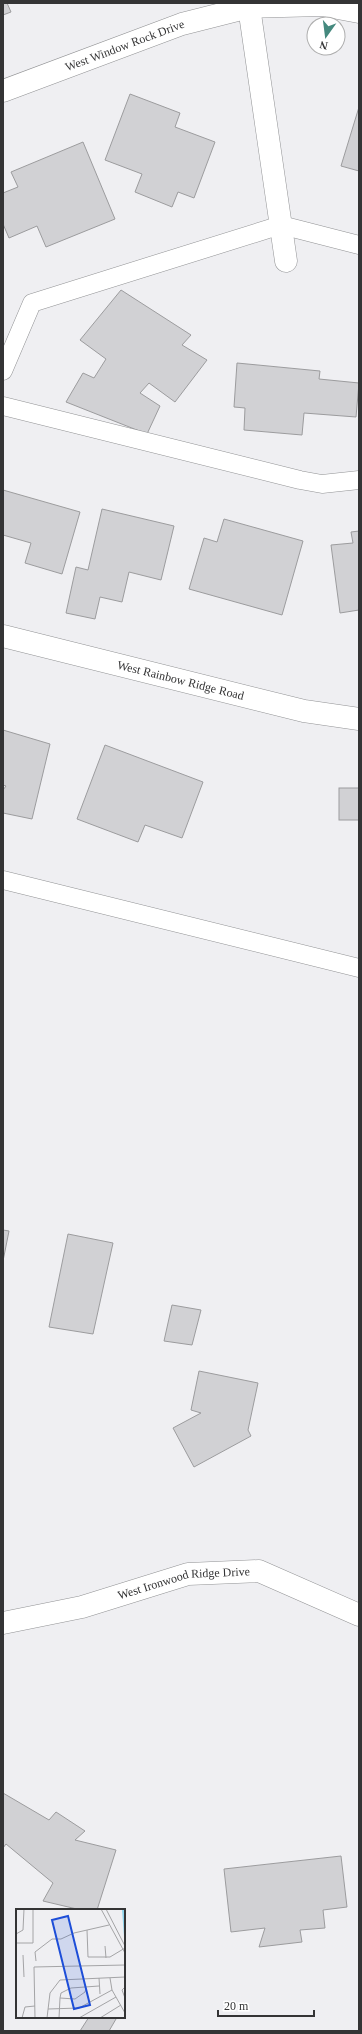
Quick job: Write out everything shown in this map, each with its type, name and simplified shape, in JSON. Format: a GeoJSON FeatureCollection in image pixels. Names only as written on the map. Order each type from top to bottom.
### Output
{"type":"FeatureCollection","features":[{"type":"Feature","properties":{"kind":"street","name":"West Window Rock Drive"},"geometry":{"type":"LineString","coordinates":[[3,91],[168,28],[249,6],[322,5],[359,12]]}},
{"type":"Feature","properties":{"kind":"street"},"geometry":{"type":"LineString","coordinates":[[249,6],[286,261]]}},
{"type":"Feature","properties":{"kind":"street","name":"West Rainbow Ridge Road"},"geometry":{"type":"LineString","coordinates":[[3,636],[304,711],[359,719]]}},
{"type":"Feature","properties":{"kind":"street","name":"West Ironwood Ridge Drive"},"geometry":{"type":"LineString","coordinates":[[3,1624],[82,1607],[188,1574],[259,1571],[359,1615]]}},
{"type":"Feature","properties":{"kind":"lane"},"geometry":{"type":"LineString","coordinates":[[3,371],[32,303],[281,225],[359,245]]}},
{"type":"Feature","properties":{"kind":"lane"},"geometry":{"type":"LineString","coordinates":[[3,406],[300,480],[322,484],[359,480]]}},
{"type":"Feature","properties":{"kind":"lane"},"geometry":{"type":"LineString","coordinates":[[3,880],[359,968]]}},
{"type":"Feature","properties":{"kind":"building"},"geometry":{"type":"Polygon","coordinates":[[[3,3],[7,3],[11,12],[3,15],[3,3]]]}},
{"type":"Feature","properties":{"kind":"building"},"geometry":{"type":"Polygon","coordinates":[[[130,94],[180,113],[175,127],[215,142],[194,198],[178,192],[172,207],[135,192],[142,174],[105,160],[130,94]]]}},
{"type":"Feature","properties":{"kind":"building"},"geometry":{"type":"Polygon","coordinates":[[[359,107],[359,171],[341,166],[359,107]]]}},
{"type":"Feature","properties":{"kind":"building"},"geometry":{"type":"Polygon","coordinates":[[[83,142],[115,219],[46,247],[37,226],[9,238],[3,224],[3,193],[18,187],[11,172],[83,142]]]}},
{"type":"Feature","properties":{"kind":"building"},"geometry":{"type":"Polygon","coordinates":[[[121,290],[191,335],[182,345],[207,360],[175,402],[149,383],[140,393],[160,406],[147,434],[66,402],[83,373],[94,378],[106,359],[80,340],[121,290]]]}},
{"type":"Feature","properties":{"kind":"building"},"geometry":{"type":"Polygon","coordinates":[[[237,363],[320,371],[319,379],[359,383],[356,417],[304,413],[302,435],[244,430],[245,408],[234,407],[237,363]]]}},
{"type":"Feature","properties":{"kind":"building"},"geometry":{"type":"Polygon","coordinates":[[[3,490],[80,512],[62,574],[25,563],[31,543],[3,535],[3,490]]]}},
{"type":"Feature","properties":{"kind":"building"},"geometry":{"type":"Polygon","coordinates":[[[102,509],[174,526],[161,580],[129,572],[122,602],[100,597],[95,619],[66,613],[76,567],[88,570],[102,509]]]}},
{"type":"Feature","properties":{"kind":"building"},"geometry":{"type":"Polygon","coordinates":[[[224,519],[303,541],[282,615],[189,589],[204,538],[217,542],[224,519]]]}},
{"type":"Feature","properties":{"kind":"building"},"geometry":{"type":"Polygon","coordinates":[[[359,531],[359,610],[340,613],[331,545],[353,543],[351,532],[359,531]]]}},
{"type":"Feature","properties":{"kind":"building"},"geometry":{"type":"Polygon","coordinates":[[[3,730],[50,744],[32,819],[3,813],[3,790],[6,786],[3,785],[3,730]]]}},
{"type":"Feature","properties":{"kind":"building"},"geometry":{"type":"Polygon","coordinates":[[[105,745],[203,782],[182,838],[145,825],[138,842],[77,819],[105,745]]]}},
{"type":"Feature","properties":{"kind":"building"},"geometry":{"type":"Polygon","coordinates":[[[339,788],[359,788],[359,820],[339,820],[339,788]]]}},
{"type":"Feature","properties":{"kind":"building"},"geometry":{"type":"Polygon","coordinates":[[[3,1230],[9,1231],[3,1261],[3,1230]]]}},
{"type":"Feature","properties":{"kind":"building"},"geometry":{"type":"Polygon","coordinates":[[[68,1234],[113,1243],[93,1334],[49,1327],[68,1234]]]}},
{"type":"Feature","properties":{"kind":"building"},"geometry":{"type":"Polygon","coordinates":[[[172,1305],[201,1310],[192,1345],[164,1341],[172,1305]]]}},
{"type":"Feature","properties":{"kind":"building"},"geometry":{"type":"Polygon","coordinates":[[[199,1371],[258,1383],[248,1430],[251,1436],[194,1467],[173,1428],[201,1413],[191,1410],[199,1371]]]}},
{"type":"Feature","properties":{"kind":"building"},"geometry":{"type":"Polygon","coordinates":[[[3,1793],[49,1820],[56,1812],[85,1831],[75,1840],[116,1850],[97,1909],[77,1909],[43,1901],[53,1883],[6,1844],[3,1848],[3,1793]]]}},
{"type":"Feature","properties":{"kind":"building"},"geometry":{"type":"Polygon","coordinates":[[[341,1856],[347,1907],[323,1910],[325,1928],[300,1930],[302,1942],[259,1947],[265,1928],[231,1932],[224,1869],[341,1856]]]}},
{"type":"Feature","properties":{"kind":"building"},"geometry":{"type":"Polygon","coordinates":[[[88,2018],[116,2019],[109,2031],[80,2031],[88,2018]]]}}]}
